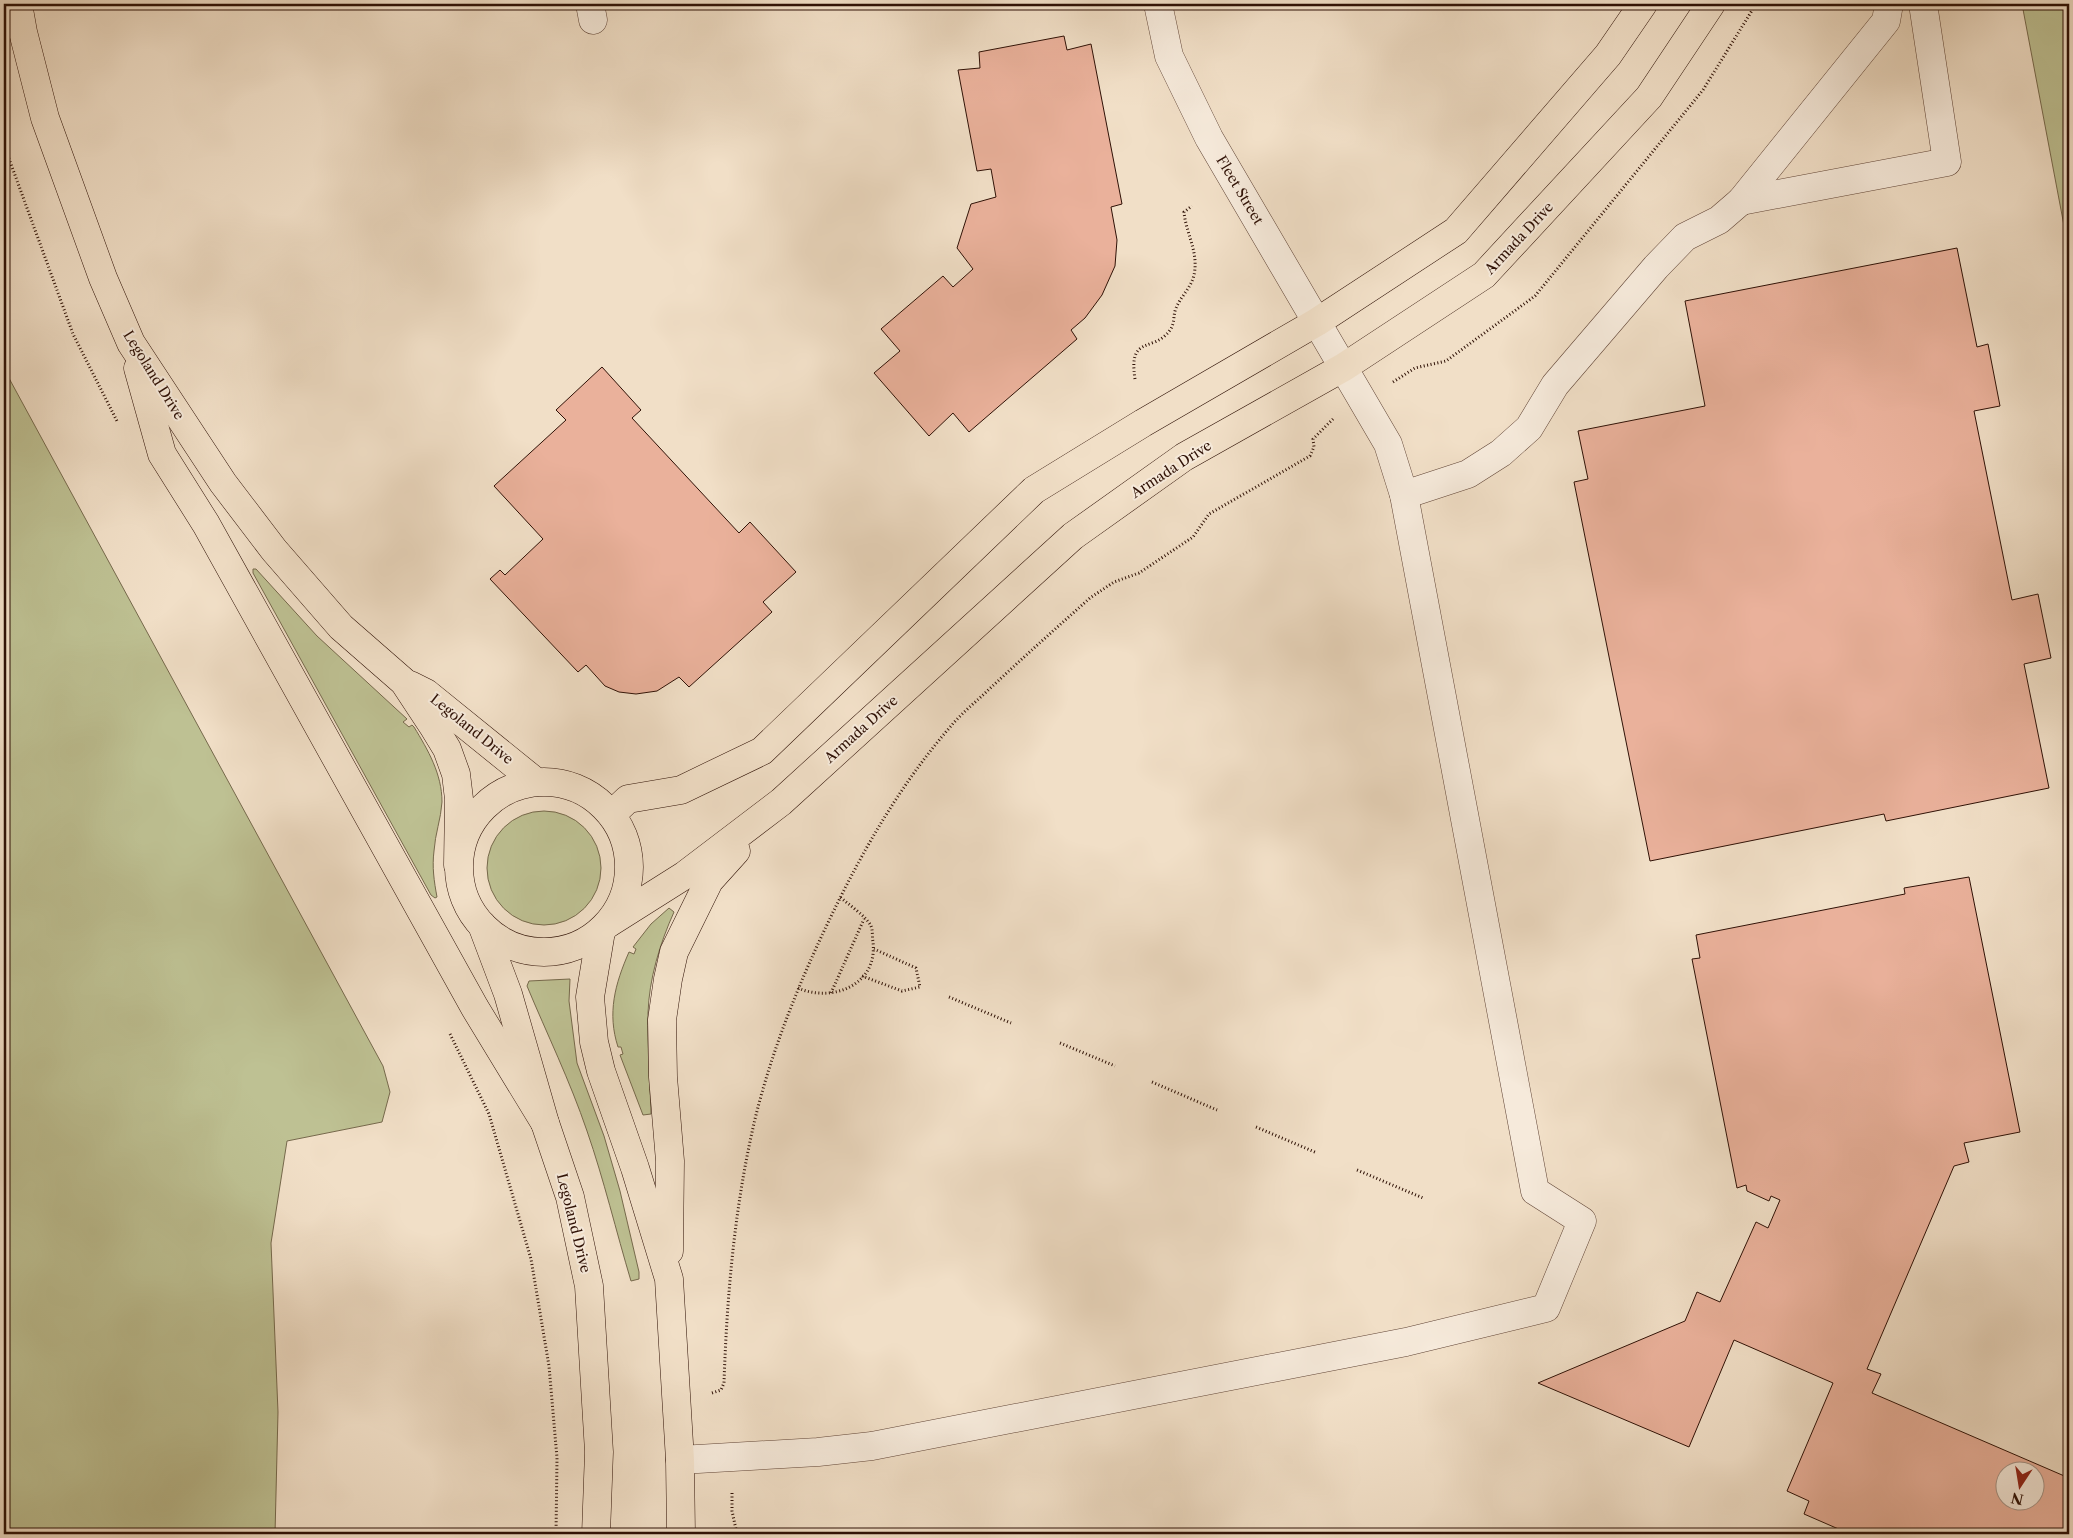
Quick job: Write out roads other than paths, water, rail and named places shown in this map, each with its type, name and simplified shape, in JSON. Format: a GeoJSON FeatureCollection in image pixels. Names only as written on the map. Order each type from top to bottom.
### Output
{"type":"FeatureCollection","features":[{"type":"Feature","properties":{"kind":"main road","name":"Legoland Drive"},"geometry":{"type":"LineString","coordinates":[[18,4],[23,32],[45,118],[103,278],[131,343],[223,483],[274,550],[341,627],[404,682],[426,692],[536,782]]}},
{"type":"Feature","properties":{"kind":"main road"},"geometry":{"type":"LineString","coordinates":[[612,814],[628,799],[681,790],[762,751],[1034,490],[1143,423],[1317,322],[1456,230],[1608,55],[1643,4]]}},
{"type":"Feature","properties":{"kind":"main road","name":"Armada Drive"},"geometry":{"type":"LineString","coordinates":[[605,927],[684,875],[780,802],[1073,536],[1184,457],[1344,367],[1484,275],[1649,97],[1711,4]]}},
{"type":"Feature","properties":{"kind":"main road"},"geometry":{"type":"LineString","coordinates":[[131,343],[162,454],[220,549],[475,1008],[545,1123]]}},
{"type":"Feature","properties":{"kind":"main road","name":"Legoland Drive"},"geometry":{"type":"LineString","coordinates":[[404,682],[446,749],[456,774],[459,799],[458,865]]}},
{"type":"Feature","properties":{"kind":"main road"},"geometry":{"type":"LineString","coordinates":[[605,927],[579,945],[553,952],[527,950],[502,941],[482,925],[469,907],[464,894],[458,865],[462,840],[474,818],[490,800],[512,788],[536,782],[565,784],[590,795],[612,814],[626,840],[630,868],[625,897],[605,927],[590,997],[594,1042],[601,1071],[636,1168],[669,1279]]}},
{"type":"Feature","properties":{"kind":"main road"},"geometry":{"type":"LineString","coordinates":[[680,1534],[680,1460],[669,1279],[670,1160],[663,1077],[662,1020],[674,952],[709,881],[780,802]]}},
{"type":"Feature","properties":{"kind":"main road","name":"Legoland Drive"},"geometry":{"type":"LineString","coordinates":[[482,925],[508,994],[545,1123],[570,1197],[589,1286],[599,1452],[596,1534]]}},
{"type":"Feature","properties":{"kind":"street","name":"Fleet Street"},"geometry":{"type":"LineString","coordinates":[[680,1460],[818,1452],[872,1446],[1406,1342],[1546,1308],[1582,1221],[1535,1191],[1404,496],[1388,444],[1205,130],[1169,56],[1158,4]]}},
{"type":"Feature","properties":{"kind":"street"},"geometry":{"type":"LineString","coordinates":[[1404,496],[1468,474],[1501,453],[1529,428],[1555,385],[1684,237],[1719,220],[1742,201],[1886,21],[1889,4]]}},
{"type":"Feature","properties":{"kind":"street"},"geometry":{"type":"LineString","coordinates":[[1742,201],[1947,162],[1923,4]]}}]}
